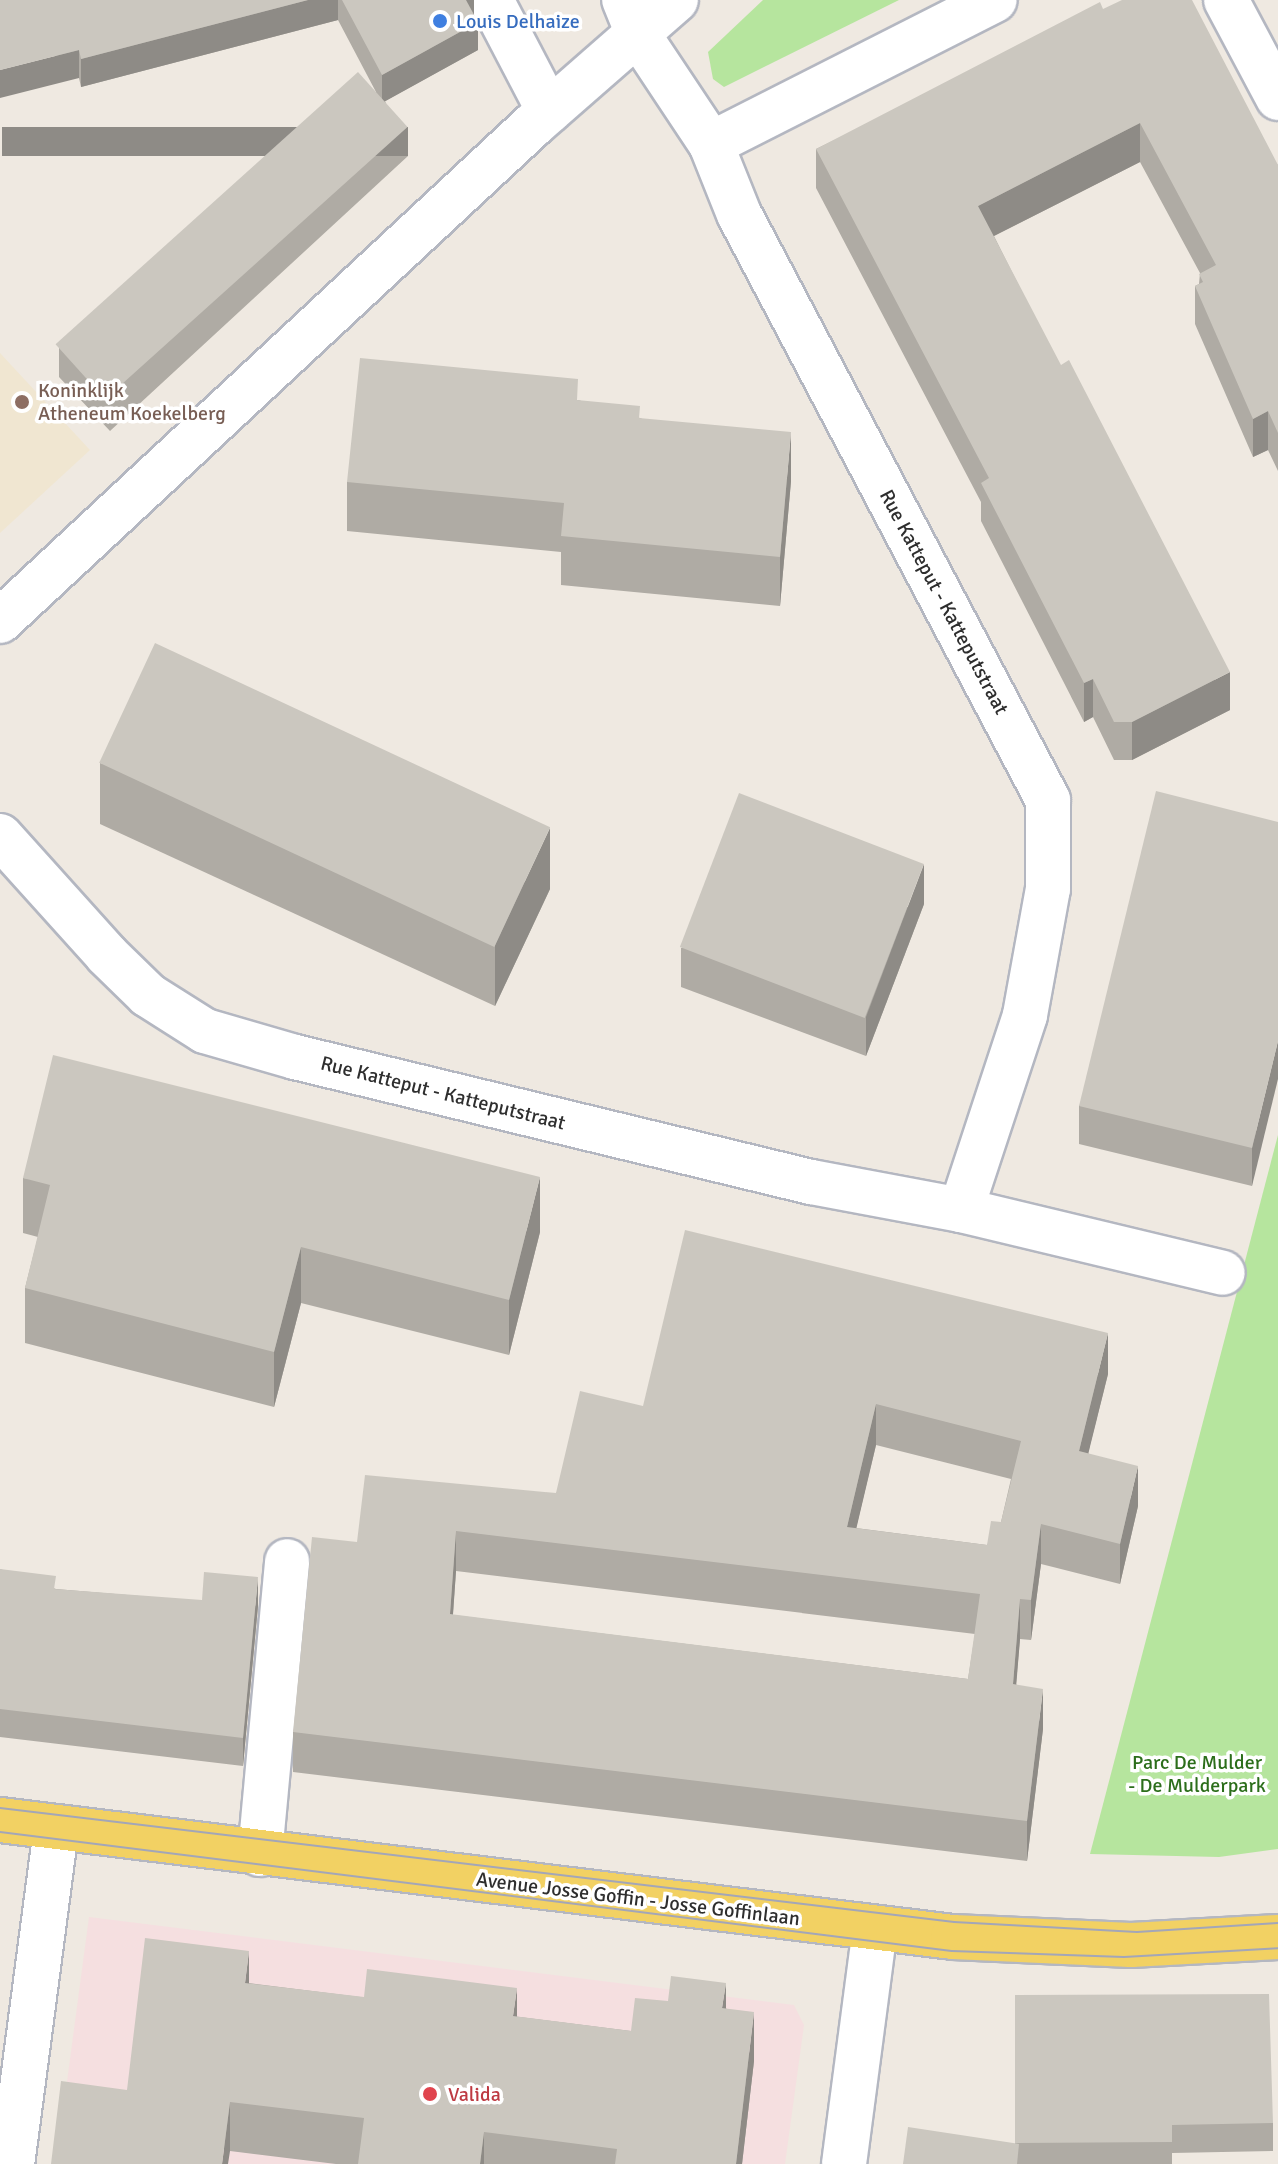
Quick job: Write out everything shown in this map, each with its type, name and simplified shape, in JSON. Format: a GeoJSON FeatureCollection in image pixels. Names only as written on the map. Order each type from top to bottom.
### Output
{"type":"FeatureCollection","features":[{"type":"Feature","properties":{"kind":"main road","name":"Avenue Josse Goffin - Josse Goffinlaan"},"geometry":{"type":"LineString","coordinates":[[0,1820],[875,1928],[1131,1945],[1278,1937]]}},
{"type":"Feature","properties":{"kind":"street"},"geometry":{"type":"LineString","coordinates":[[491,0],[549,111]]}},
{"type":"Feature","properties":{"kind":"street"},"geometry":{"type":"LineString","coordinates":[[0,621],[549,111],[631,17],[676,0]]}},
{"type":"Feature","properties":{"kind":"street"},"geometry":{"type":"LineString","coordinates":[[711,144],[995,0]]}},
{"type":"Feature","properties":{"kind":"street"},"geometry":{"type":"LineString","coordinates":[[1226,0],[1278,98]]}},
{"type":"Feature","properties":{"kind":"street","name":"Rue Katteput - Katteputstraat"},"geometry":{"type":"LineString","coordinates":[[631,17],[711,144],[739,214],[1048,800],[1048,889],[1025,1015],[961,1210]]}},
{"type":"Feature","properties":{"kind":"street","name":"Rue Katteput - Katteputstraat"},"geometry":{"type":"LineString","coordinates":[[0,836],[107,955],[148,995],[205,1031],[295,1057],[811,1182],[961,1210],[1223,1273]]}},
{"type":"Feature","properties":{"kind":"street"},"geometry":{"type":"LineString","coordinates":[[260,1854],[287,1561]]}},
{"type":"Feature","properties":{"kind":"street"},"geometry":{"type":"LineString","coordinates":[[12,2164],[56,1828]]}},
{"type":"Feature","properties":{"kind":"street"},"geometry":{"type":"LineString","coordinates":[[844,2164],[875,1928]]}},
{"type":"Feature","properties":{"kind":"shaded area","name":"Koninklijk Atheneum Koekelberg"},"geometry":{"type":"Polygon","coordinates":[[[0,353],[90,450],[0,533],[0,353]]]}},
{"type":"Feature","properties":{"kind":"shaded area","name":"Valida"},"geometry":{"type":"Polygon","coordinates":[[[89,1917],[794,2005],[804,2025],[785,2164],[56,2164],[89,1917]]]}},
{"type":"Feature","properties":{"kind":"green space"},"geometry":{"type":"Polygon","coordinates":[[[763,0],[899,0],[724,87],[713,79],[708,52],[763,0]]]}},
{"type":"Feature","properties":{"kind":"green space","name":"Parc De Mulder - De Mulderpark"},"geometry":{"type":"Polygon","coordinates":[[[1278,1135],[1278,1849],[1219,1857],[1090,1854],[1278,1135]]]}},
{"type":"Feature","properties":{"kind":"building"},"geometry":{"type":"Polygon","coordinates":[[[0,0],[308,0],[81,59],[79,50],[0,70],[0,0]]]}},
{"type":"Feature","properties":{"kind":"building"},"geometry":{"type":"Polygon","coordinates":[[[342,0],[466,0],[478,22],[382,75],[342,0]]]}},
{"type":"Feature","properties":{"kind":"building"},"geometry":{"type":"Polygon","coordinates":[[[1122,0],[1192,0],[1278,165],[1278,433],[1268,411],[1253,419],[1195,286],[1203,282],[1199,274],[1216,265],[1140,123],[978,206],[1061,365],[1069,360],[1230,672],[1132,722],[1114,722],[1093,679],[1084,683],[981,483],[989,478],[816,149],[1100,2],[1103,9],[1122,0]]]}},
{"type":"Feature","properties":{"kind":"building"},"geometry":{"type":"Polygon","coordinates":[[[358,72],[408,127],[105,399],[56,344],[358,72]]]}},
{"type":"Feature","properties":{"kind":"building"},"geometry":{"type":"Polygon","coordinates":[[[360,358],[578,379],[577,400],[640,406],[639,418],[791,432],[780,557],[561,536],[564,503],[347,482],[360,358]]]}},
{"type":"Feature","properties":{"kind":"building"},"geometry":{"type":"Polygon","coordinates":[[[155,643],[550,827],[494,947],[99,763],[155,643]]]}},
{"type":"Feature","properties":{"kind":"building"},"geometry":{"type":"Polygon","coordinates":[[[1156,791],[1278,822],[1278,1041],[1252,1148],[1079,1106],[1156,791]]]}},
{"type":"Feature","properties":{"kind":"building"},"geometry":{"type":"Polygon","coordinates":[[[739,793],[924,864],[865,1018],[680,947],[739,793]]]}},
{"type":"Feature","properties":{"kind":"building"},"geometry":{"type":"Polygon","coordinates":[[[53,1055],[540,1177],[509,1300],[301,1247],[274,1352],[25,1288],[50,1185],[23,1178],[53,1055]]]}},
{"type":"Feature","properties":{"kind":"building"},"geometry":{"type":"Polygon","coordinates":[[[685,1230],[1108,1333],[1079,1451],[1138,1466],[1120,1544],[1041,1524],[1031,1600],[1020,1599],[1013,1684],[1043,1689],[1027,1821],[293,1732],[312,1537],[357,1542],[365,1475],[556,1493],[580,1391],[643,1406],[685,1230]],[[876,1404],[847,1527],[987,1545],[991,1521],[1001,1522],[1021,1441],[876,1404]],[[456,1531],[450,1614],[968,1679],[980,1594],[456,1531]]]}},
{"type":"Feature","properties":{"kind":"building"},"geometry":{"type":"Polygon","coordinates":[[[0,1569],[56,1576],[54,1589],[202,1600],[204,1572],[258,1577],[243,1738],[0,1709],[0,1569]]]}},
{"type":"Feature","properties":{"kind":"building","name":"Valida"},"geometry":{"type":"Polygon","coordinates":[[[145,1938],[249,1951],[245,1983],[364,1997],[367,1969],[517,1988],[513,2016],[631,2031],[635,1998],[668,2001],[671,1976],[726,1983],[722,2008],[754,2012],[736,2164],[615,2164],[617,2149],[484,2132],[480,2164],[358,2164],[364,2118],[230,2102],[222,2164],[51,2164],[61,2081],[127,2090],[145,1938]]]}},
{"type":"Feature","properties":{"kind":"building"},"geometry":{"type":"Polygon","coordinates":[[[1269,1994],[1273,2123],[1172,2125],[1172,2142],[1015,2143],[1015,1995],[1269,1994]]]}},
{"type":"Feature","properties":{"kind":"building"},"geometry":{"type":"Polygon","coordinates":[[[908,2127],[1019,2144],[1017,2164],[903,2164],[908,2127]]]}},
{"type":"Feature","properties":{"kind":"tram line"},"geometry":{"type":"LineString","coordinates":[[0,1808],[954,1922],[1137,1932],[1278,1923]]}},
{"type":"Feature","properties":{"kind":"tram line"},"geometry":{"type":"LineString","coordinates":[[0,1832],[952,1951],[1124,1957],[1278,1948]]}},
{"type":"Feature","properties":{"kind":"place","name":"Louis Delhaize"},"geometry":{"type":"Point","coordinates":[440,21]}},
{"type":"Feature","properties":{"kind":"place","name":"Koninklijk Atheneum Koekelberg"},"geometry":{"type":"Point","coordinates":[22,402]}},
{"type":"Feature","properties":{"kind":"place","name":"Valida"},"geometry":{"type":"Point","coordinates":[430,2094]}}]}
